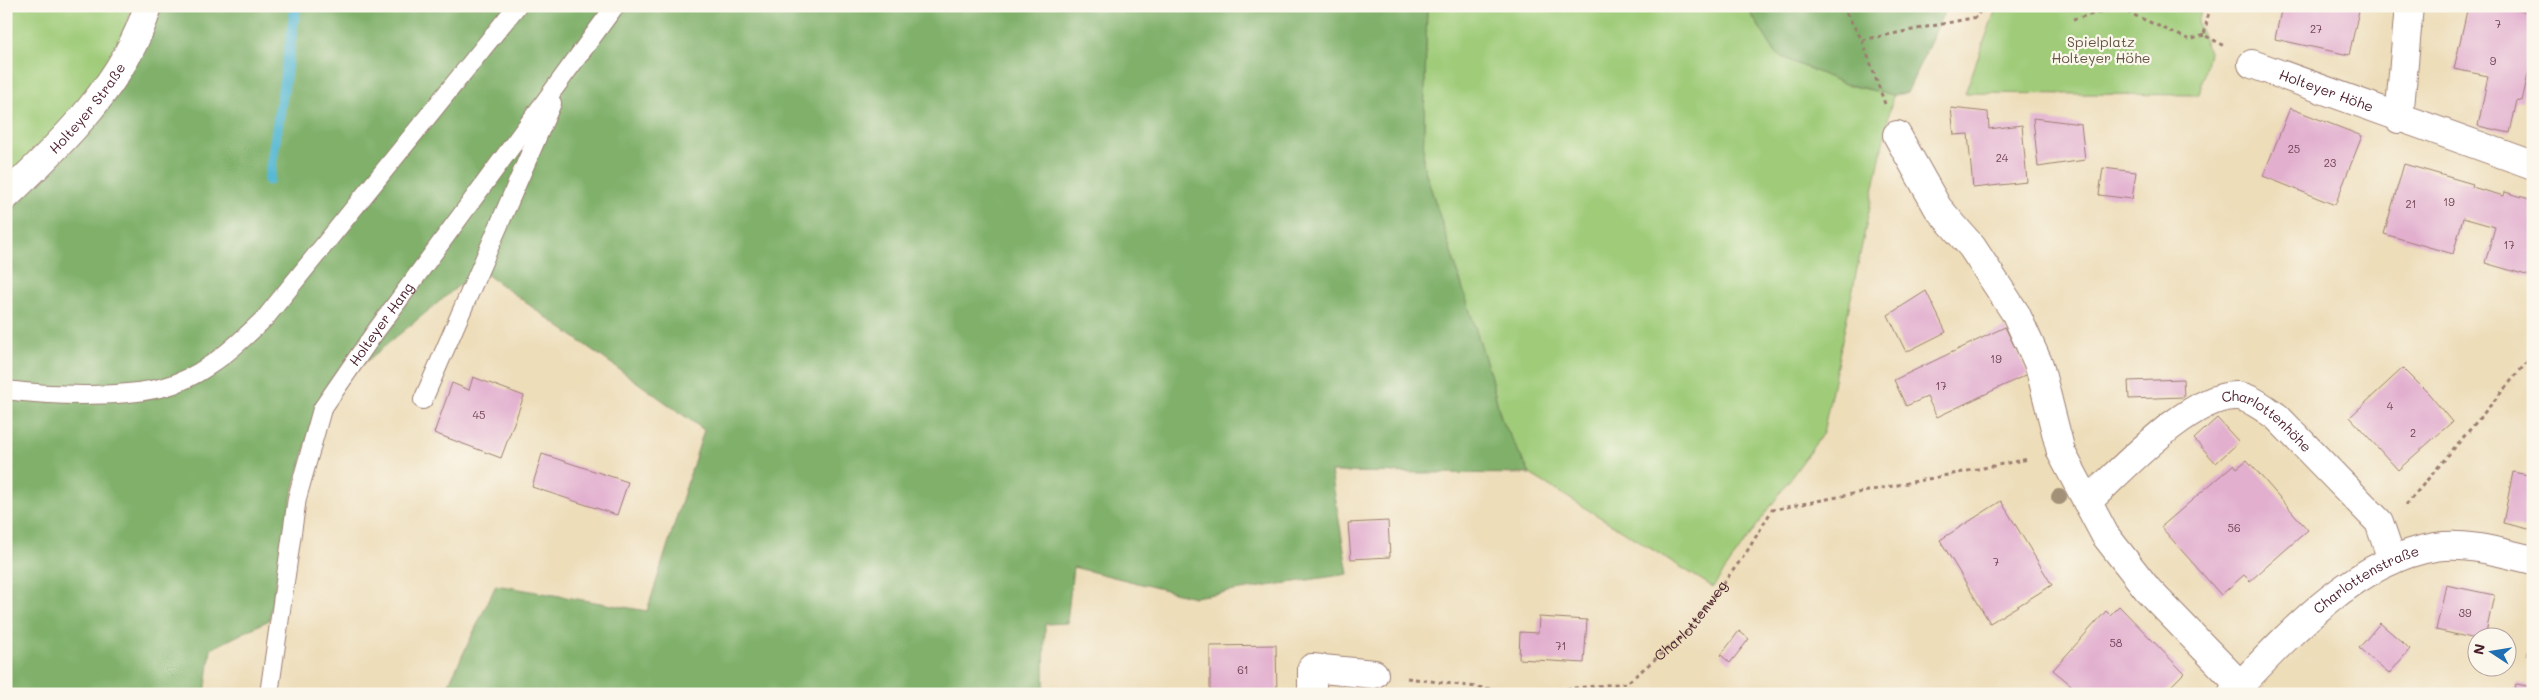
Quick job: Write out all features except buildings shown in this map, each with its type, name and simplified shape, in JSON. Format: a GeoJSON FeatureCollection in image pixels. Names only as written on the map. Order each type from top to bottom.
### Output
{"type":"FeatureCollection","features":[{"type":"Feature","properties":{"kind":"street","name":"Holteyer Straße"},"geometry":{"type":"LineString","coordinates":[[6,196],[77,125],[124,62],[148,6]]}},
{"type":"Feature","properties":{"kind":"street"},"geometry":{"type":"LineString","coordinates":[[2399,119],[2409,6]]}},
{"type":"Feature","properties":{"kind":"street","name":"Holteyer Höhe"},"geometry":{"type":"LineString","coordinates":[[2252,64],[2399,119],[2533,165]]}},
{"type":"Feature","properties":{"kind":"street"},"geometry":{"type":"LineString","coordinates":[[1897,135],[1938,208],[1972,247],[2016,314],[2039,365],[2061,452],[2105,534],[2148,590],[2236,690]]}},
{"type":"Feature","properties":{"kind":"street","name":"Charlottenhöhe"},"geometry":{"type":"LineString","coordinates":[[2087,502],[2183,416],[2209,400],[2237,396],[2258,404],[2277,417],[2379,522],[2392,560]]}},
{"type":"Feature","properties":{"kind":"street","name":"Charlottenstraße"},"geometry":{"type":"LineString","coordinates":[[2236,690],[2292,634],[2344,588],[2392,560],[2437,547],[2476,547],[2533,560]]}},
{"type":"Feature","properties":{"kind":"street"},"geometry":{"type":"LineString","coordinates":[[1312,694],[1312,668],[1374,674]]}},
{"type":"Feature","properties":{"kind":"lane"},"geometry":{"type":"LineString","coordinates":[[6,390],[81,393],[143,391],[174,384],[200,371],[230,351],[266,317],[517,6]]}},
{"type":"Feature","properties":{"kind":"lane","name":"Holteyer Hang"},"geometry":{"type":"LineString","coordinates":[[269,694],[297,498],[322,409],[373,335],[615,6]]}},
{"type":"Feature","properties":{"kind":"lane"},"geometry":{"type":"LineString","coordinates":[[423,400],[565,74]]}},
{"type":"Feature","properties":{"kind":"path"},"geometry":{"type":"LineString","coordinates":[[1842,6],[1862,40],[1897,135]]}},
{"type":"Feature","properties":{"kind":"path"},"geometry":{"type":"LineString","coordinates":[[1862,40],[1976,17],[1982,6]]}},
{"type":"Feature","properties":{"kind":"path"},"geometry":{"type":"LineString","coordinates":[[2204,35],[2210,6]]}},
{"type":"Feature","properties":{"kind":"path"},"geometry":{"type":"LineString","coordinates":[[2073,19],[2118,7],[2190,40],[2204,35],[2240,53],[2252,64]]}},
{"type":"Feature","properties":{"kind":"path"},"geometry":{"type":"LineString","coordinates":[[2379,522],[2397,515],[2533,355]]}},
{"type":"Feature","properties":{"kind":"path","name":"Charlottenweg"},"geometry":{"type":"LineString","coordinates":[[1374,674],[1522,692],[1627,683],[1687,632],[1746,553],[1772,510],[2061,452]]}},
{"type":"Feature","properties":{"kind":"green space"},"geometry":{"type":"Polygon","coordinates":[[[6,6],[133,6],[111,57],[96,80],[45,144],[6,184],[6,6]]]}},
{"type":"Feature","properties":{"kind":"green space"},"geometry":{"type":"Polygon","coordinates":[[[159,6],[1427,6],[1423,164],[1490,374],[1501,418],[1530,474],[1331,472],[1348,574],[1194,597],[1073,567],[1067,623],[1045,624],[1044,694],[444,694],[496,585],[647,611],[704,430],[479,269],[318,401],[292,495],[269,620],[211,649],[205,694],[6,694],[6,392],[143,394],[200,369],[144,389],[6,388],[6,207],[159,6]]]}},
{"type":"Feature","properties":{"kind":"green space"},"geometry":{"type":"Polygon","coordinates":[[[1427,6],[1746,6],[1777,55],[1845,84],[1893,95],[1823,433],[1713,587],[1530,474],[1501,418],[1490,374],[1423,164],[1427,6]]]}},
{"type":"Feature","properties":{"kind":"green space"},"geometry":{"type":"Polygon","coordinates":[[[1746,6],[1947,6],[1907,93],[1893,95],[1845,84],[1777,55],[1746,6]]]}},
{"type":"Feature","properties":{"kind":"green space","name":"Spielplatz Holteyer Höhe"},"geometry":{"type":"Polygon","coordinates":[[[1997,6],[2202,6],[2198,24],[2209,52],[2199,95],[1965,93],[1997,6]]]}},
{"type":"Feature","properties":{"kind":"waterway"},"geometry":{"type":"LineString","coordinates":[[269,180],[296,6]]}}]}
